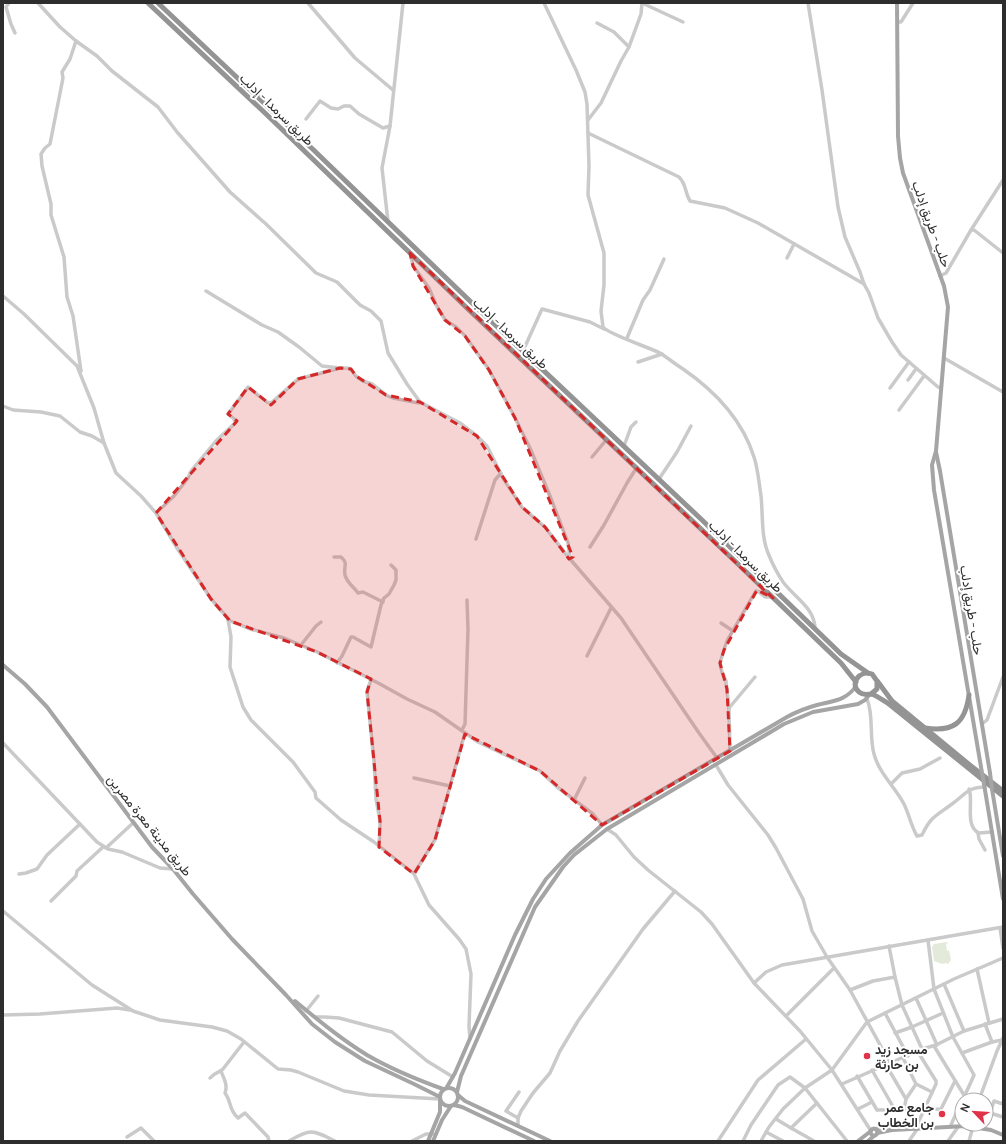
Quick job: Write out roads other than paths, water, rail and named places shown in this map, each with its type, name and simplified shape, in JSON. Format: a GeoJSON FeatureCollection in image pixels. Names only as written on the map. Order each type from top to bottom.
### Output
{"type":"FeatureCollection","features":[{"type":"Feature","properties":{"kind":"highway","name":"طريق سرمدا - إدلب"},"geometry":{"type":"LineString","coordinates":[[148,3],[358,198],[388,223],[659,479],[841,654],[868,673]]}},
{"type":"Feature","properties":{"kind":"highway","name":"طريق سرمدا - إدلب"},"geometry":{"type":"LineString","coordinates":[[158,3],[297,134],[410,253],[608,439],[841,663],[856,684]]}},
{"type":"Feature","properties":{"kind":"highway"},"geometry":{"type":"LineString","coordinates":[[467,308],[472,303]]}},
{"type":"Feature","properties":{"kind":"highway"},"geometry":{"type":"LineString","coordinates":[[1003,791],[890,699],[874,675],[868,673],[860,675],[856,684],[861,693],[888,704],[1003,796]]}},
{"type":"Feature","properties":{"kind":"highway"},"geometry":{"type":"LineString","coordinates":[[869,696],[877,689],[877,681]]}},
{"type":"Feature","properties":{"kind":"highway"},"geometry":{"type":"LineString","coordinates":[[923,727],[945,728],[956,724],[965,713],[969,695]]}},
{"type":"Feature","properties":{"kind":"main road","name":"حلب - طريق إدلب"},"geometry":{"type":"LineString","coordinates":[[898,3],[898,136],[900,158],[903,173],[940,276],[947,298],[948,307],[936,451],[932,464],[934,490],[984,786]]}},
{"type":"Feature","properties":{"kind":"main road","name":"حلب - طريق إدلب"},"geometry":{"type":"LineString","coordinates":[[936,451],[1003,856]]}},
{"type":"Feature","properties":{"kind":"main road","name":"طريق مدينة معرة مصرين"},"geometry":{"type":"LineString","coordinates":[[3,665],[25,684],[47,707],[152,847],[232,939],[312,1024],[335,1042],[365,1061],[440,1099]]}},
{"type":"Feature","properties":{"kind":"main road"},"geometry":{"type":"LineString","coordinates":[[433,1141],[433,1134],[440,1112],[440,1093],[453,1076],[533,899],[546,879],[564,858],[602,825],[798,712],[816,705],[842,699],[850,694],[856,684]]}},
{"type":"Feature","properties":{"kind":"main road"},"geometry":{"type":"LineString","coordinates":[[969,695],[976,694]]}},
{"type":"Feature","properties":{"kind":"main road"},"geometry":{"type":"LineString","coordinates":[[428,1141],[453,1105],[458,1101],[461,1076],[535,907],[562,867],[574,855],[607,829],[784,724],[808,713],[826,708],[858,704],[869,696]]}},
{"type":"Feature","properties":{"kind":"main road"},"geometry":{"type":"LineString","coordinates":[[749,739],[752,744]]}},
{"type":"Feature","properties":{"kind":"main road"},"geometry":{"type":"LineString","coordinates":[[984,786],[1003,899]]}},
{"type":"Feature","properties":{"kind":"main road"},"geometry":{"type":"LineString","coordinates":[[997,862],[1003,861]]}},
{"type":"Feature","properties":{"kind":"main road","name":"طريق مدينة معرة مصرين"},"geometry":{"type":"LineString","coordinates":[[286,995],[367,1055],[430,1084],[445,1088]]}},
{"type":"Feature","properties":{"kind":"main road"},"geometry":{"type":"LineString","coordinates":[[445,1088],[453,1088],[466,1101],[550,1141]]}},
{"type":"Feature","properties":{"kind":"main road"},"geometry":{"type":"LineString","coordinates":[[440,1099],[445,1105],[462,1107],[534,1141]]}},
{"type":"Feature","properties":{"kind":"main road"},"geometry":{"type":"LineString","coordinates":[[858,1141],[873,1129],[873,1136],[918,1127],[954,1124]]}},
{"type":"Feature","properties":{"kind":"main road"},"geometry":{"type":"LineString","coordinates":[[918,1127],[954,1127]]}},
{"type":"Feature","properties":{"kind":"street"},"geometry":{"type":"LineString","coordinates":[[9,3],[5,8],[15,33]]}},
{"type":"Feature","properties":{"kind":"street"},"geometry":{"type":"LineString","coordinates":[[38,3],[60,27],[76,41],[97,56],[112,71],[158,107],[177,132],[230,192],[266,224],[316,273],[336,282],[360,305],[371,311],[381,321],[388,353],[420,402]]}},
{"type":"Feature","properties":{"kind":"street"},"geometry":{"type":"LineString","coordinates":[[308,3],[355,58],[393,90]]}},
{"type":"Feature","properties":{"kind":"street"},"geometry":{"type":"LineString","coordinates":[[388,223],[382,168],[390,126],[403,3]]}},
{"type":"Feature","properties":{"kind":"street"},"geometry":{"type":"LineString","coordinates":[[544,3],[576,70],[583,87],[587,104],[588,195],[604,253],[604,285],[601,317],[602,325],[605,330]]}},
{"type":"Feature","properties":{"kind":"street"},"geometry":{"type":"LineString","coordinates":[[588,120],[601,103],[629,47],[641,14],[642,3],[683,22]]}},
{"type":"Feature","properties":{"kind":"street"},"geometry":{"type":"LineString","coordinates":[[808,3],[838,206],[845,237],[881,323],[892,342],[901,355],[938,388],[941,388]]}},
{"type":"Feature","properties":{"kind":"street"},"geometry":{"type":"LineString","coordinates":[[898,22],[902,22],[913,3]]}},
{"type":"Feature","properties":{"kind":"street"},"geometry":{"type":"LineString","coordinates":[[597,24],[614,32],[629,47]]}},
{"type":"Feature","properties":{"kind":"street"},"geometry":{"type":"LineString","coordinates":[[76,41],[70,59],[62,72],[63,78],[50,144],[45,148],[42,154],[42,166],[51,204],[51,215],[64,257],[67,297],[73,316],[81,374]]}},
{"type":"Feature","properties":{"kind":"street"},"geometry":{"type":"LineString","coordinates":[[306,119],[320,101],[331,108],[338,109],[344,106],[350,106],[359,114],[383,128],[390,126]]}},
{"type":"Feature","properties":{"kind":"street"},"geometry":{"type":"LineString","coordinates":[[588,134],[679,177],[684,182],[686,196],[690,201],[725,208],[758,223],[864,284]]}},
{"type":"Feature","properties":{"kind":"street"},"geometry":{"type":"LineString","coordinates":[[940,276],[946,273],[1003,180]]}},
{"type":"Feature","properties":{"kind":"street"},"geometry":{"type":"LineString","coordinates":[[971,230],[974,230],[1003,253]]}},
{"type":"Feature","properties":{"kind":"street"},"geometry":{"type":"LineString","coordinates":[[787,258],[794,244]]}},
{"type":"Feature","properties":{"kind":"street"},"geometry":{"type":"LineString","coordinates":[[410,253],[413,266],[429,288],[436,305],[445,320],[456,327],[465,336],[489,370],[515,418],[530,448],[550,496],[568,544],[570,559]]}},
{"type":"Feature","properties":{"kind":"street"},"geometry":{"type":"LineString","coordinates":[[626,338],[664,259]]}},
{"type":"Feature","properties":{"kind":"street"},"geometry":{"type":"LineString","coordinates":[[206,291],[262,325],[278,332],[322,366],[351,369],[356,376],[363,381],[372,384],[386,395],[393,398],[420,402],[460,423],[478,436],[487,446],[501,473],[522,507],[545,527],[570,559],[621,618],[717,758]]}},
{"type":"Feature","properties":{"kind":"street"},"geometry":{"type":"LineString","coordinates":[[3,296],[55,343],[77,366],[94,408],[104,443],[116,473],[141,496],[156,513],[211,599],[230,621],[250,629],[284,638],[302,645],[371,680],[406,700],[435,712],[478,742],[540,771],[593,814],[602,825]]}},
{"type":"Feature","properties":{"kind":"street"},"geometry":{"type":"LineString","coordinates":[[523,351],[542,309],[590,322],[605,330],[662,354],[689,373],[714,394],[731,411],[743,431],[754,457],[760,485],[764,536],[767,551],[784,583],[797,598],[809,608],[814,620],[815,629]]}},
{"type":"Feature","properties":{"kind":"street"},"geometry":{"type":"LineString","coordinates":[[638,362],[662,354]]}},
{"type":"Feature","properties":{"kind":"street"},"geometry":{"type":"LineString","coordinates":[[944,358],[1003,392]]}},
{"type":"Feature","properties":{"kind":"street"},"geometry":{"type":"LineString","coordinates":[[890,388],[909,362]]}},
{"type":"Feature","properties":{"kind":"street"},"geometry":{"type":"LineString","coordinates":[[156,513],[174,496],[188,478],[191,471],[235,423],[234,419],[228,414],[248,387],[267,402],[271,403],[298,379],[340,368]]}},
{"type":"Feature","properties":{"kind":"street"},"geometry":{"type":"LineString","coordinates":[[908,380],[916,368]]}},
{"type":"Feature","properties":{"kind":"street"},"geometry":{"type":"LineString","coordinates":[[899,410],[924,376]]}},
{"type":"Feature","properties":{"kind":"street"},"geometry":{"type":"LineString","coordinates":[[3,406],[13,410],[41,412],[60,416],[80,432],[92,436],[104,443]]}},
{"type":"Feature","properties":{"kind":"street"},"geometry":{"type":"LineString","coordinates":[[624,446],[631,427],[636,422]]}},
{"type":"Feature","properties":{"kind":"street"},"geometry":{"type":"LineString","coordinates":[[659,479],[678,452],[691,426]]}},
{"type":"Feature","properties":{"kind":"street"},"geometry":{"type":"LineString","coordinates":[[592,457],[608,439]]}},
{"type":"Feature","properties":{"kind":"street"},"geometry":{"type":"LineString","coordinates":[[590,547],[637,467]]}},
{"type":"Feature","properties":{"kind":"street"},"geometry":{"type":"LineString","coordinates":[[476,540],[495,480],[501,473]]}},
{"type":"Feature","properties":{"kind":"street"},"geometry":{"type":"LineString","coordinates":[[334,557],[341,557],[344,560],[346,564],[345,574],[352,587],[358,593],[363,592],[383,602]]}},
{"type":"Feature","properties":{"kind":"street"},"geometry":{"type":"LineString","coordinates":[[337,663],[351,637],[371,647],[381,605],[384,598],[389,594],[396,580],[396,570],[391,565]]}},
{"type":"Feature","properties":{"kind":"street"},"geometry":{"type":"LineString","coordinates":[[730,750],[729,708],[726,681],[720,663],[724,647],[756,592],[758,591],[766,597],[773,598]]}},
{"type":"Feature","properties":{"kind":"street"},"geometry":{"type":"LineString","coordinates":[[414,874],[435,840],[465,724],[468,629],[467,600]]}},
{"type":"Feature","properties":{"kind":"street"},"geometry":{"type":"LineString","coordinates":[[587,656],[611,608]]}},
{"type":"Feature","properties":{"kind":"street"},"geometry":{"type":"LineString","coordinates":[[228,619],[231,637],[230,667],[239,691],[243,708],[251,720],[293,762],[311,787],[316,798],[341,820],[414,874],[430,907],[466,949],[471,974],[470,1039]]}},
{"type":"Feature","properties":{"kind":"street"},"geometry":{"type":"LineString","coordinates":[[302,645],[316,626],[321,622]]}},
{"type":"Feature","properties":{"kind":"street"},"geometry":{"type":"LineString","coordinates":[[721,623],[733,631]]}},
{"type":"Feature","properties":{"kind":"street"},"geometry":{"type":"LineString","coordinates":[[729,708],[755,677]]}},
{"type":"Feature","properties":{"kind":"street"},"geometry":{"type":"LineString","coordinates":[[982,724],[987,720],[1003,677]]}},
{"type":"Feature","properties":{"kind":"street"},"geometry":{"type":"LineString","coordinates":[[371,680],[367,692],[376,799],[380,821],[379,847]]}},
{"type":"Feature","properties":{"kind":"street"},"geometry":{"type":"LineString","coordinates":[[869,696],[874,756],[904,805],[916,834],[919,836],[922,835],[926,826],[934,816],[954,803],[969,790],[984,786]]}},
{"type":"Feature","properties":{"kind":"street"},"geometry":{"type":"LineString","coordinates":[[3,743],[80,824],[105,848],[122,852],[160,868],[173,870]]}},
{"type":"Feature","properties":{"kind":"street"},"geometry":{"type":"LineString","coordinates":[[891,784],[902,773],[920,769],[940,758]]}},
{"type":"Feature","properties":{"kind":"street"},"geometry":{"type":"LineString","coordinates":[[716,765],[728,785],[768,835],[776,848],[803,899],[812,930],[827,957],[850,990],[906,1100]]}},
{"type":"Feature","properties":{"kind":"street"},"geometry":{"type":"LineString","coordinates":[[414,778],[450,786]]}},
{"type":"Feature","properties":{"kind":"street"},"geometry":{"type":"LineString","coordinates":[[574,800],[585,778]]}},
{"type":"Feature","properties":{"kind":"street"},"geometry":{"type":"LineString","coordinates":[[969,790],[971,797],[969,809],[970,817],[974,830],[978,833],[978,837],[985,850]]}},
{"type":"Feature","properties":{"kind":"street"},"geometry":{"type":"LineString","coordinates":[[51,901],[76,876],[77,871],[133,823]]}},
{"type":"Feature","properties":{"kind":"street"},"geometry":{"type":"LineString","coordinates":[[19,874],[37,869],[47,855],[80,824]]}},
{"type":"Feature","properties":{"kind":"street"},"geometry":{"type":"LineString","coordinates":[[607,829],[621,840],[634,856],[701,912],[712,924],[754,983],[786,1016],[832,1070],[871,1131]]}},
{"type":"Feature","properties":{"kind":"street"},"geometry":{"type":"LineString","coordinates":[[978,833],[992,832]]}},
{"type":"Feature","properties":{"kind":"street"},"geometry":{"type":"LineString","coordinates":[[518,1126],[518,1118],[533,1093],[550,1073],[560,1051],[578,1021],[643,929],[675,891]]}},
{"type":"Feature","properties":{"kind":"street"},"geometry":{"type":"LineString","coordinates":[[3,911],[92,984],[133,1011]]}},
{"type":"Feature","properties":{"kind":"street"},"geometry":{"type":"LineString","coordinates":[[754,983],[763,975],[778,967],[1001,927],[1003,948]]}},
{"type":"Feature","properties":{"kind":"street"},"geometry":{"type":"LineString","coordinates":[[928,940],[934,989],[953,1037],[974,1075],[967,1092]]}},
{"type":"Feature","properties":{"kind":"street"},"geometry":{"type":"LineString","coordinates":[[889,946],[902,1005],[920,1050],[936,1081],[918,1127],[909,1141]]}},
{"type":"Feature","properties":{"kind":"street"},"geometry":{"type":"LineString","coordinates":[[761,1141],[783,1109],[805,1088],[832,1070],[867,1022],[944,984],[1003,958]]}},
{"type":"Feature","properties":{"kind":"street"},"geometry":{"type":"LineString","coordinates":[[786,1016],[834,968]]}},
{"type":"Feature","properties":{"kind":"street"},"geometry":{"type":"LineString","coordinates":[[977,969],[992,1042]]}},
{"type":"Feature","properties":{"kind":"street"},"geometry":{"type":"LineString","coordinates":[[850,990],[873,981],[895,976]]}},
{"type":"Feature","properties":{"kind":"street"},"geometry":{"type":"LineString","coordinates":[[944,984],[964,1031]]}},
{"type":"Feature","properties":{"kind":"street"},"geometry":{"type":"LineString","coordinates":[[306,1010],[318,996]]}},
{"type":"Feature","properties":{"kind":"street"},"geometry":{"type":"LineString","coordinates":[[916,998],[927,1020],[936,1045],[962,1092]]}},
{"type":"Feature","properties":{"kind":"street"},"geometry":{"type":"LineString","coordinates":[[3,1015],[40,1014],[117,1008],[133,1011],[160,1020],[212,1027],[227,1031],[244,1042],[278,1069],[298,1072],[344,1091],[369,1095],[440,1099]]}},
{"type":"Feature","properties":{"kind":"street"},"geometry":{"type":"LineString","coordinates":[[884,1013],[908,1056]]}},
{"type":"Feature","properties":{"kind":"street"},"geometry":{"type":"LineString","coordinates":[[895,1033],[943,1013]]}},
{"type":"Feature","properties":{"kind":"street"},"geometry":{"type":"LineString","coordinates":[[316,1017],[339,1018],[392,1032],[427,1061],[453,1076]]}},
{"type":"Feature","properties":{"kind":"street"},"geometry":{"type":"LineString","coordinates":[[842,1084],[857,1076],[936,1045],[964,1031],[1003,1019]]}},
{"type":"Feature","properties":{"kind":"street"},"geometry":{"type":"LineString","coordinates":[[718,1141],[758,1080],[806,1039]]}},
{"type":"Feature","properties":{"kind":"street"},"geometry":{"type":"LineString","coordinates":[[962,1053],[1003,1039]]}},
{"type":"Feature","properties":{"kind":"street"},"geometry":{"type":"LineString","coordinates":[[982,1092],[1003,1039]]}},
{"type":"Feature","properties":{"kind":"street"},"geometry":{"type":"LineString","coordinates":[[210,1078],[214,1073],[221,1071],[244,1042]]}},
{"type":"Feature","properties":{"kind":"street"},"geometry":{"type":"LineString","coordinates":[[903,1058],[916,1084],[932,1092]]}},
{"type":"Feature","properties":{"kind":"street"},"geometry":{"type":"LineString","coordinates":[[872,1070],[895,1110]]}},
{"type":"Feature","properties":{"kind":"street"},"geometry":{"type":"LineString","coordinates":[[221,1071],[226,1082],[225,1093],[228,1097],[232,1113],[238,1118],[245,1113],[268,1137],[269,1141]]}},
{"type":"Feature","properties":{"kind":"street"},"geometry":{"type":"LineString","coordinates":[[857,1076],[877,1110],[940,1109],[955,1081]]}},
{"type":"Feature","properties":{"kind":"street"},"geometry":{"type":"LineString","coordinates":[[743,1141],[751,1125],[778,1085],[790,1077],[805,1088],[847,1141]]}},
{"type":"Feature","properties":{"kind":"street"},"geometry":{"type":"LineString","coordinates":[[904,1110],[906,1100],[916,1084]]}},
{"type":"Feature","properties":{"kind":"street"},"geometry":{"type":"LineString","coordinates":[[518,1118],[506,1111],[519,1092]]}},
{"type":"Feature","properties":{"kind":"street"},"geometry":{"type":"LineString","coordinates":[[1003,1104],[994,1101],[990,1113],[1003,1117]]}},
{"type":"Feature","properties":{"kind":"street"},"geometry":{"type":"LineString","coordinates":[[858,1109],[872,1102]]}},
{"type":"Feature","properties":{"kind":"street"},"geometry":{"type":"LineString","coordinates":[[791,1128],[817,1103]]}},
{"type":"Feature","properties":{"kind":"street"},"geometry":{"type":"LineString","coordinates":[[951,1124],[954,1118]]}},
{"type":"Feature","properties":{"kind":"street"},"geometry":{"type":"LineString","coordinates":[[776,1119],[814,1141]]}},
{"type":"Feature","properties":{"kind":"street"},"geometry":{"type":"LineString","coordinates":[[867,1124],[873,1136]]}},
{"type":"Feature","properties":{"kind":"street"},"geometry":{"type":"LineString","coordinates":[[127,1137],[141,1128],[154,1141]]}},
{"type":"Feature","properties":{"kind":"street"},"geometry":{"type":"LineString","coordinates":[[288,1141],[310,1131],[335,1141]]}},
{"type":"Feature","properties":{"kind":"street"},"geometry":{"type":"LineString","coordinates":[[766,1132],[783,1141]]}},
{"type":"Feature","properties":{"kind":"street"},"geometry":{"type":"LineString","coordinates":[[948,1141],[954,1132]]}},
{"type":"Feature","properties":{"kind":"street"},"geometry":{"type":"LineString","coordinates":[[412,1141],[426,1134],[433,1134]]}},
{"type":"Feature","properties":{"kind":"place","name":"مسجد زيد بن حارثة"},"geometry":{"type":"Point","coordinates":[867,1056]}},
{"type":"Feature","properties":{"kind":"place","name":"جامع عمر بن الخطاب"},"geometry":{"type":"Point","coordinates":[942,1114]}}]}
